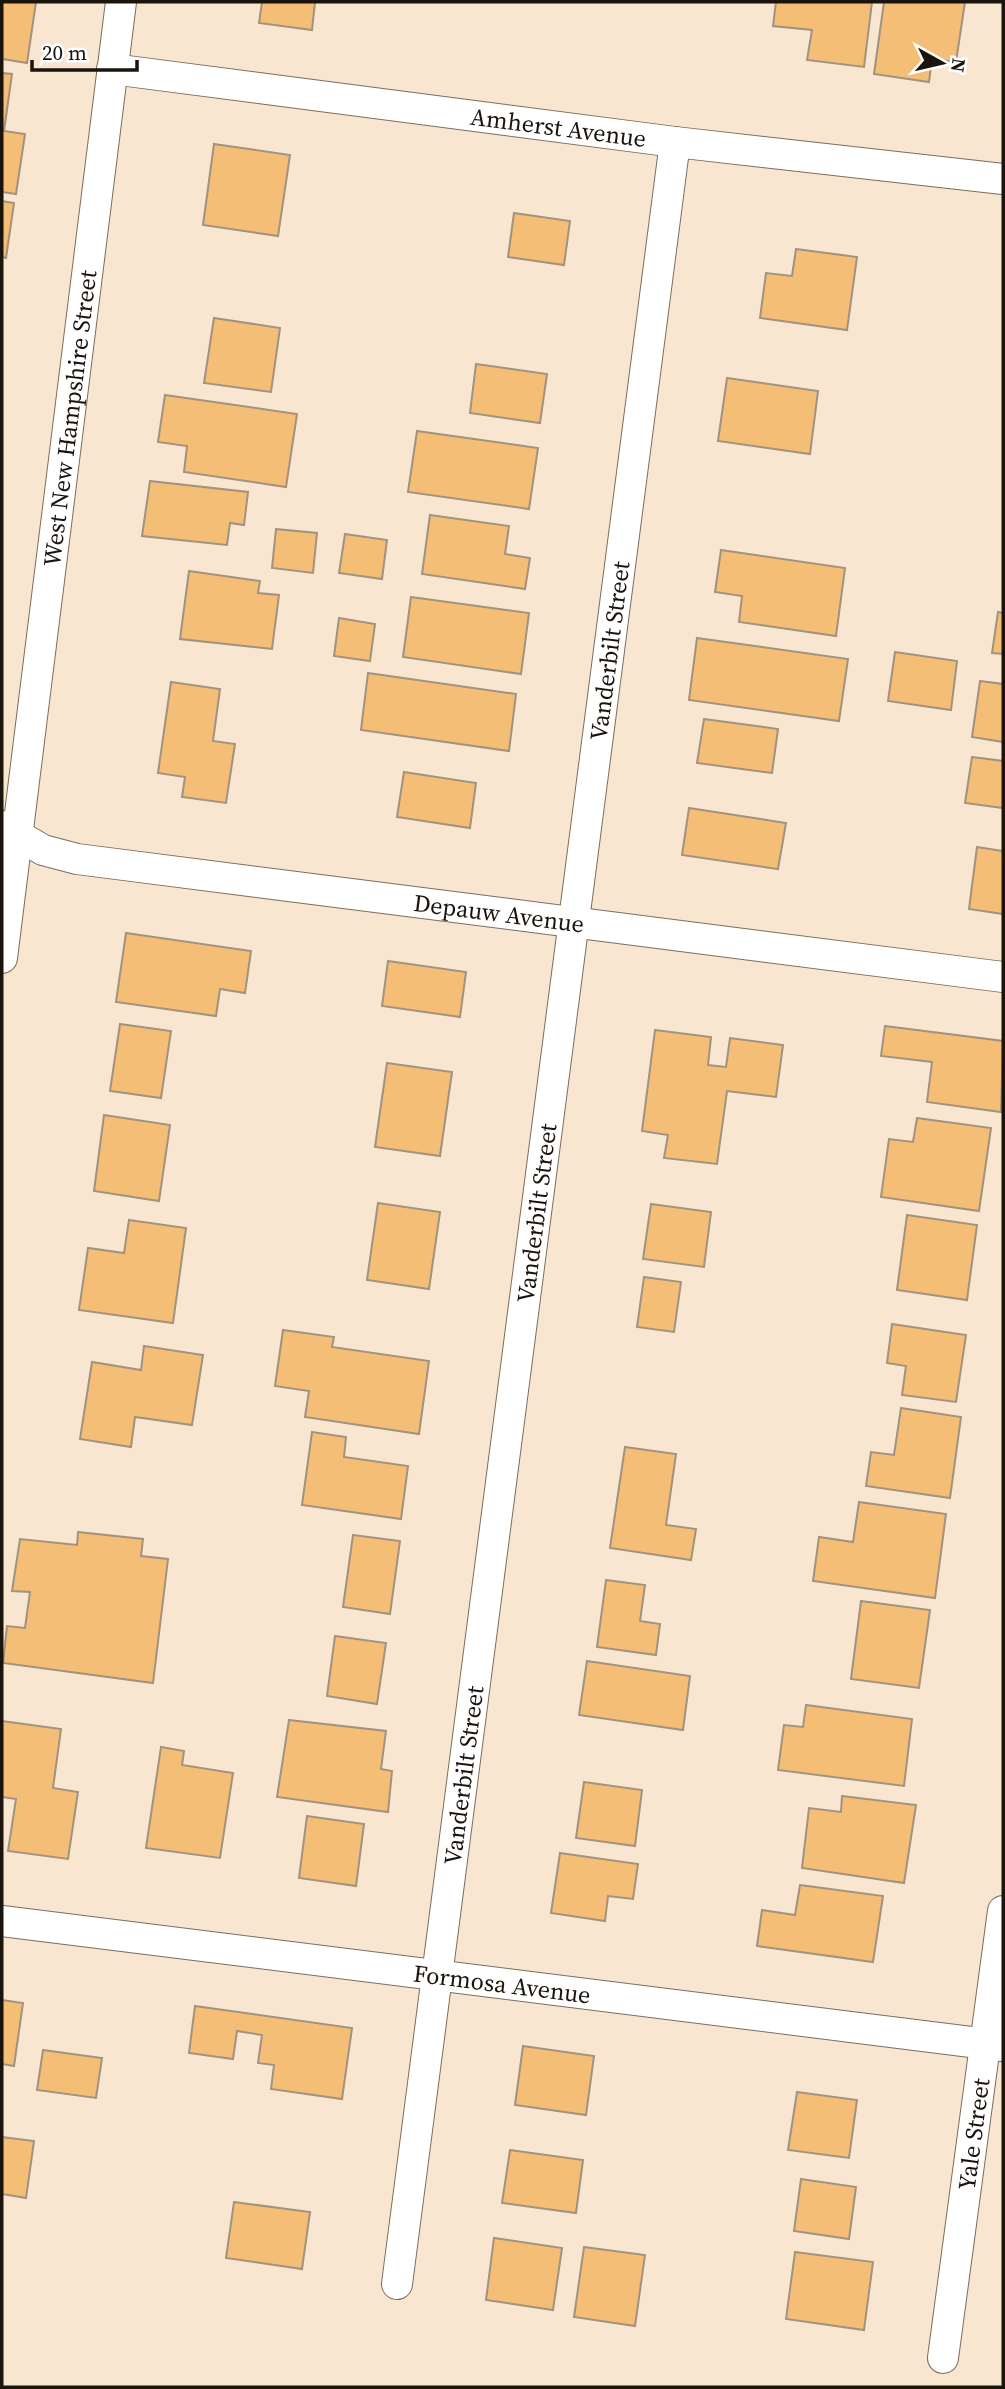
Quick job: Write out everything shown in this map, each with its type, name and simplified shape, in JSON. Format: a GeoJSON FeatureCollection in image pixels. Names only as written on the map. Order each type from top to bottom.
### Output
{"type":"FeatureCollection","features":[{"type":"Feature","properties":{"kind":"street","name":"West New Hampshire Street"},"geometry":{"type":"LineString","coordinates":[[2,958],[10,830],[121,2]]}},
{"type":"Feature","properties":{"kind":"street","name":"Amherst Avenue"},"geometry":{"type":"LineString","coordinates":[[112,69],[675,142],[1003,179]]}},
{"type":"Feature","properties":{"kind":"street","name":"Vanderbilt Street"},"geometry":{"type":"LineString","coordinates":[[397,2284],[675,142]]}},
{"type":"Feature","properties":{"kind":"street","name":"Depauw Avenue"},"geometry":{"type":"LineString","coordinates":[[10,830],[43,850],[77,859],[1003,977]]}},
{"type":"Feature","properties":{"kind":"street","name":"Yale Street"},"geometry":{"type":"LineString","coordinates":[[943,2358],[995,2045],[1003,1911]]}},
{"type":"Feature","properties":{"kind":"street","name":"Formosa Avenue"},"geometry":{"type":"LineString","coordinates":[[2,1921],[995,2045]]}},
{"type":"Feature","properties":{"kind":"building"},"geometry":{"type":"Polygon","coordinates":[[[2,2],[36,2],[27,63],[2,59],[2,2]]]}},
{"type":"Feature","properties":{"kind":"building"},"geometry":{"type":"Polygon","coordinates":[[[262,2],[315,2],[312,30],[259,23],[262,2]]]}},
{"type":"Feature","properties":{"kind":"building"},"geometry":{"type":"Polygon","coordinates":[[[776,2],[872,2],[864,67],[807,60],[812,30],[773,26],[776,2]]]}},
{"type":"Feature","properties":{"kind":"building"},"geometry":{"type":"Polygon","coordinates":[[[884,2],[965,2],[956,62],[932,59],[929,82],[874,74],[884,2]]]}},
{"type":"Feature","properties":{"kind":"building"},"geometry":{"type":"Polygon","coordinates":[[[2,73],[12,74],[4,131],[25,134],[16,194],[2,192],[2,73]]]}},
{"type":"Feature","properties":{"kind":"building"},"geometry":{"type":"Polygon","coordinates":[[[214,144],[290,155],[278,236],[203,225],[214,144]]]}},
{"type":"Feature","properties":{"kind":"building"},"geometry":{"type":"Polygon","coordinates":[[[2,201],[14,203],[6,258],[2,257],[2,201]]]}},
{"type":"Feature","properties":{"kind":"building"},"geometry":{"type":"Polygon","coordinates":[[[514,213],[570,221],[564,265],[508,257],[514,213]]]}},
{"type":"Feature","properties":{"kind":"building"},"geometry":{"type":"Polygon","coordinates":[[[796,249],[857,257],[847,330],[760,318],[766,273],[792,276],[796,249]]]}},
{"type":"Feature","properties":{"kind":"building"},"geometry":{"type":"Polygon","coordinates":[[[214,318],[280,328],[271,392],[204,383],[214,318]]]}},
{"type":"Feature","properties":{"kind":"building"},"geometry":{"type":"Polygon","coordinates":[[[476,364],[547,374],[540,423],[470,413],[476,364]]]}},
{"type":"Feature","properties":{"kind":"building"},"geometry":{"type":"Polygon","coordinates":[[[727,378],[818,391],[810,454],[718,441],[727,378]]]}},
{"type":"Feature","properties":{"kind":"building"},"geometry":{"type":"Polygon","coordinates":[[[165,395],[297,414],[286,487],[184,472],[187,446],[158,442],[165,395]]]}},
{"type":"Feature","properties":{"kind":"building"},"geometry":{"type":"Polygon","coordinates":[[[417,431],[538,448],[529,509],[408,492],[417,431]]]}},
{"type":"Feature","properties":{"kind":"building"},"geometry":{"type":"Polygon","coordinates":[[[150,481],[248,492],[244,525],[230,523],[227,545],[142,536],[150,481]]]}},
{"type":"Feature","properties":{"kind":"building"},"geometry":{"type":"Polygon","coordinates":[[[430,515],[509,526],[505,554],[530,558],[525,589],[422,574],[430,515]]]}},
{"type":"Feature","properties":{"kind":"building"},"geometry":{"type":"Polygon","coordinates":[[[276,529],[317,533],[313,573],[272,568],[276,529]]]}},
{"type":"Feature","properties":{"kind":"building"},"geometry":{"type":"Polygon","coordinates":[[[345,534],[387,540],[382,579],[339,573],[345,534]]]}},
{"type":"Feature","properties":{"kind":"building"},"geometry":{"type":"Polygon","coordinates":[[[721,550],[845,568],[836,636],[739,622],[742,596],[715,592],[721,550]]]}},
{"type":"Feature","properties":{"kind":"building"},"geometry":{"type":"Polygon","coordinates":[[[189,571],[260,581],[258,593],[279,595],[272,649],[180,639],[189,571]]]}},
{"type":"Feature","properties":{"kind":"building"},"geometry":{"type":"Polygon","coordinates":[[[411,597],[529,613],[521,674],[403,657],[411,597]]]}},
{"type":"Feature","properties":{"kind":"building"},"geometry":{"type":"Polygon","coordinates":[[[998,612],[1003,613],[1003,654],[992,653],[998,612]]]}},
{"type":"Feature","properties":{"kind":"building"},"geometry":{"type":"Polygon","coordinates":[[[339,618],[375,624],[370,661],[334,656],[339,618]]]}},
{"type":"Feature","properties":{"kind":"building"},"geometry":{"type":"Polygon","coordinates":[[[697,638],[848,659],[839,721],[689,700],[697,638]]]}},
{"type":"Feature","properties":{"kind":"building"},"geometry":{"type":"Polygon","coordinates":[[[895,652],[957,661],[951,710],[888,701],[895,652]]]}},
{"type":"Feature","properties":{"kind":"building"},"geometry":{"type":"Polygon","coordinates":[[[368,673],[516,694],[509,751],[361,730],[368,673]]]}},
{"type":"Feature","properties":{"kind":"building"},"geometry":{"type":"Polygon","coordinates":[[[980,681],[1003,684],[1003,742],[972,737],[980,681]]]}},
{"type":"Feature","properties":{"kind":"building"},"geometry":{"type":"Polygon","coordinates":[[[171,682],[220,689],[213,741],[235,744],[226,803],[182,797],[185,777],[158,773],[171,682]]]}},
{"type":"Feature","properties":{"kind":"building"},"geometry":{"type":"Polygon","coordinates":[[[704,719],[778,729],[772,773],[697,763],[704,719]]]}},
{"type":"Feature","properties":{"kind":"building"},"geometry":{"type":"Polygon","coordinates":[[[972,757],[1003,761],[1003,808],[965,803],[972,757]]]}},
{"type":"Feature","properties":{"kind":"building"},"geometry":{"type":"Polygon","coordinates":[[[404,772],[476,783],[470,828],[397,817],[404,772]]]}},
{"type":"Feature","properties":{"kind":"building"},"geometry":{"type":"Polygon","coordinates":[[[689,808],[786,823],[778,869],[682,855],[689,808]]]}},
{"type":"Feature","properties":{"kind":"building"},"geometry":{"type":"Polygon","coordinates":[[[977,847],[1003,851],[1003,914],[969,909],[977,847]]]}},
{"type":"Feature","properties":{"kind":"building"},"geometry":{"type":"Polygon","coordinates":[[[126,933],[251,951],[245,993],[220,989],[216,1016],[116,1002],[126,933]]]}},
{"type":"Feature","properties":{"kind":"building"},"geometry":{"type":"Polygon","coordinates":[[[388,961],[466,972],[460,1017],[382,1006],[388,961]]]}},
{"type":"Feature","properties":{"kind":"building"},"geometry":{"type":"Polygon","coordinates":[[[120,1024],[171,1031],[161,1098],[110,1091],[120,1024]]]}},
{"type":"Feature","properties":{"kind":"building"},"geometry":{"type":"Polygon","coordinates":[[[885,1026],[1003,1041],[1001,1112],[927,1102],[932,1062],[881,1056],[885,1026]]]}},
{"type":"Feature","properties":{"kind":"building"},"geometry":{"type":"Polygon","coordinates":[[[655,1030],[711,1037],[708,1065],[726,1067],[730,1038],[783,1045],[776,1097],[727,1091],[717,1164],[664,1158],[668,1135],[642,1131],[655,1030]]]}},
{"type":"Feature","properties":{"kind":"building"},"geometry":{"type":"Polygon","coordinates":[[[387,1063],[452,1072],[440,1156],[375,1147],[387,1063]]]}},
{"type":"Feature","properties":{"kind":"building"},"geometry":{"type":"Polygon","coordinates":[[[104,1115],[170,1125],[159,1201],[94,1191],[104,1115]]]}},
{"type":"Feature","properties":{"kind":"building"},"geometry":{"type":"Polygon","coordinates":[[[917,1118],[991,1128],[979,1211],[881,1197],[889,1139],[913,1142],[917,1118]]]}},
{"type":"Feature","properties":{"kind":"building"},"geometry":{"type":"Polygon","coordinates":[[[378,1203],[440,1212],[429,1289],[367,1280],[378,1203]]]}},
{"type":"Feature","properties":{"kind":"building"},"geometry":{"type":"Polygon","coordinates":[[[651,1204],[711,1212],[704,1267],[643,1259],[651,1204]]]}},
{"type":"Feature","properties":{"kind":"building"},"geometry":{"type":"Polygon","coordinates":[[[907,1215],[977,1225],[967,1300],[897,1290],[907,1215]]]}},
{"type":"Feature","properties":{"kind":"building"},"geometry":{"type":"Polygon","coordinates":[[[129,1220],[186,1228],[173,1323],[79,1310],[88,1248],[124,1253],[129,1220]]]}},
{"type":"Feature","properties":{"kind":"building"},"geometry":{"type":"Polygon","coordinates":[[[644,1277],[681,1282],[674,1332],[637,1327],[644,1277]]]}},
{"type":"Feature","properties":{"kind":"building"},"geometry":{"type":"Polygon","coordinates":[[[892,1324],[966,1335],[956,1402],[902,1395],[906,1366],[887,1363],[892,1324]]]}},
{"type":"Feature","properties":{"kind":"building"},"geometry":{"type":"Polygon","coordinates":[[[283,1330],[334,1337],[332,1347],[429,1361],[419,1434],[305,1417],[309,1391],[275,1386],[283,1330]]]}},
{"type":"Feature","properties":{"kind":"building"},"geometry":{"type":"Polygon","coordinates":[[[144,1346],[203,1355],[192,1425],[135,1417],[131,1447],[80,1439],[92,1362],[141,1370],[144,1346]]]}},
{"type":"Feature","properties":{"kind":"building"},"geometry":{"type":"Polygon","coordinates":[[[901,1408],[961,1417],[950,1498],[866,1486],[871,1452],[894,1455],[901,1408]]]}},
{"type":"Feature","properties":{"kind":"building"},"geometry":{"type":"Polygon","coordinates":[[[312,1432],[346,1437],[344,1457],[408,1466],[401,1519],[302,1505],[312,1432]]]}},
{"type":"Feature","properties":{"kind":"building"},"geometry":{"type":"Polygon","coordinates":[[[625,1447],[676,1454],[666,1525],[696,1529],[691,1560],[610,1548],[625,1447]]]}},
{"type":"Feature","properties":{"kind":"building"},"geometry":{"type":"Polygon","coordinates":[[[859,1502],[946,1514],[935,1598],[813,1581],[819,1537],[853,1542],[859,1502]]]}},
{"type":"Feature","properties":{"kind":"building"},"geometry":{"type":"Polygon","coordinates":[[[78,1532],[143,1539],[141,1556],[168,1559],[153,1683],[3,1663],[7,1626],[25,1628],[30,1592],[12,1591],[20,1539],[77,1545],[78,1532]]]}},
{"type":"Feature","properties":{"kind":"building"},"geometry":{"type":"Polygon","coordinates":[[[353,1535],[400,1541],[390,1614],[343,1607],[353,1535]]]}},
{"type":"Feature","properties":{"kind":"building"},"geometry":{"type":"Polygon","coordinates":[[[606,1580],[645,1585],[640,1621],[660,1624],[656,1655],[597,1647],[606,1580]]]}},
{"type":"Feature","properties":{"kind":"building"},"geometry":{"type":"Polygon","coordinates":[[[861,1601],[930,1610],[919,1688],[851,1679],[861,1601]]]}},
{"type":"Feature","properties":{"kind":"building"},"geometry":{"type":"Polygon","coordinates":[[[335,1636],[386,1643],[377,1704],[327,1696],[335,1636]]]}},
{"type":"Feature","properties":{"kind":"building"},"geometry":{"type":"Polygon","coordinates":[[[587,1661],[690,1676],[683,1730],[579,1715],[587,1661]]]}},
{"type":"Feature","properties":{"kind":"building"},"geometry":{"type":"Polygon","coordinates":[[[806,1705],[912,1719],[904,1786],[778,1770],[784,1725],[803,1727],[806,1705]]]}},
{"type":"Feature","properties":{"kind":"building"},"geometry":{"type":"Polygon","coordinates":[[[289,1720],[386,1731],[381,1769],[392,1771],[388,1812],[277,1797],[289,1720]]]}},
{"type":"Feature","properties":{"kind":"building"},"geometry":{"type":"Polygon","coordinates":[[[2,1721],[61,1729],[53,1788],[78,1792],[68,1859],[8,1851],[16,1799],[2,1797],[2,1721]]]}},
{"type":"Feature","properties":{"kind":"building"},"geometry":{"type":"Polygon","coordinates":[[[161,1747],[184,1751],[182,1765],[233,1773],[220,1858],[146,1848],[161,1747]]]}},
{"type":"Feature","properties":{"kind":"building"},"geometry":{"type":"Polygon","coordinates":[[[584,1782],[642,1790],[635,1846],[576,1838],[584,1782]]]}},
{"type":"Feature","properties":{"kind":"building"},"geometry":{"type":"Polygon","coordinates":[[[842,1796],[916,1805],[904,1883],[802,1868],[809,1808],[841,1812],[842,1796]]]}},
{"type":"Feature","properties":{"kind":"building"},"geometry":{"type":"Polygon","coordinates":[[[307,1816],[364,1824],[356,1886],[299,1878],[307,1816]]]}},
{"type":"Feature","properties":{"kind":"building"},"geometry":{"type":"Polygon","coordinates":[[[560,1853],[638,1864],[633,1899],[608,1896],[605,1921],[551,1913],[560,1853]]]}},
{"type":"Feature","properties":{"kind":"building"},"geometry":{"type":"Polygon","coordinates":[[[800,1885],[883,1896],[873,1962],[757,1946],[762,1910],[795,1915],[800,1885]]]}},
{"type":"Feature","properties":{"kind":"building"},"geometry":{"type":"Polygon","coordinates":[[[2,2000],[23,2003],[14,2066],[2,2064],[2,2000]]]}},
{"type":"Feature","properties":{"kind":"building"},"geometry":{"type":"Polygon","coordinates":[[[195,2006],[352,2028],[342,2099],[271,2089],[274,2065],[258,2063],[262,2035],[237,2031],[233,2059],[189,2053],[195,2006]]]}},
{"type":"Feature","properties":{"kind":"building"},"geometry":{"type":"Polygon","coordinates":[[[523,2046],[594,2056],[586,2115],[515,2105],[523,2046]]]}},
{"type":"Feature","properties":{"kind":"building"},"geometry":{"type":"Polygon","coordinates":[[[43,2050],[102,2058],[96,2098],[37,2090],[43,2050]]]}},
{"type":"Feature","properties":{"kind":"building"},"geometry":{"type":"Polygon","coordinates":[[[797,2092],[857,2100],[849,2158],[788,2150],[797,2092]]]}},
{"type":"Feature","properties":{"kind":"building"},"geometry":{"type":"Polygon","coordinates":[[[2,2137],[34,2141],[26,2198],[2,2194],[2,2137]]]}},
{"type":"Feature","properties":{"kind":"building"},"geometry":{"type":"Polygon","coordinates":[[[510,2150],[583,2160],[576,2213],[502,2203],[510,2150]]]}},
{"type":"Feature","properties":{"kind":"building"},"geometry":{"type":"Polygon","coordinates":[[[801,2179],[856,2187],[849,2239],[794,2231],[801,2179]]]}},
{"type":"Feature","properties":{"kind":"building"},"geometry":{"type":"Polygon","coordinates":[[[234,2202],[310,2212],[302,2269],[226,2258],[234,2202]]]}},
{"type":"Feature","properties":{"kind":"building"},"geometry":{"type":"Polygon","coordinates":[[[494,2238],[562,2248],[553,2310],[486,2300],[494,2238]]]}},
{"type":"Feature","properties":{"kind":"building"},"geometry":{"type":"Polygon","coordinates":[[[584,2247],[645,2255],[635,2326],[574,2317],[584,2247]]]}},
{"type":"Feature","properties":{"kind":"building"},"geometry":{"type":"Polygon","coordinates":[[[795,2252],[873,2262],[864,2330],[786,2319],[795,2252]]]}}]}
